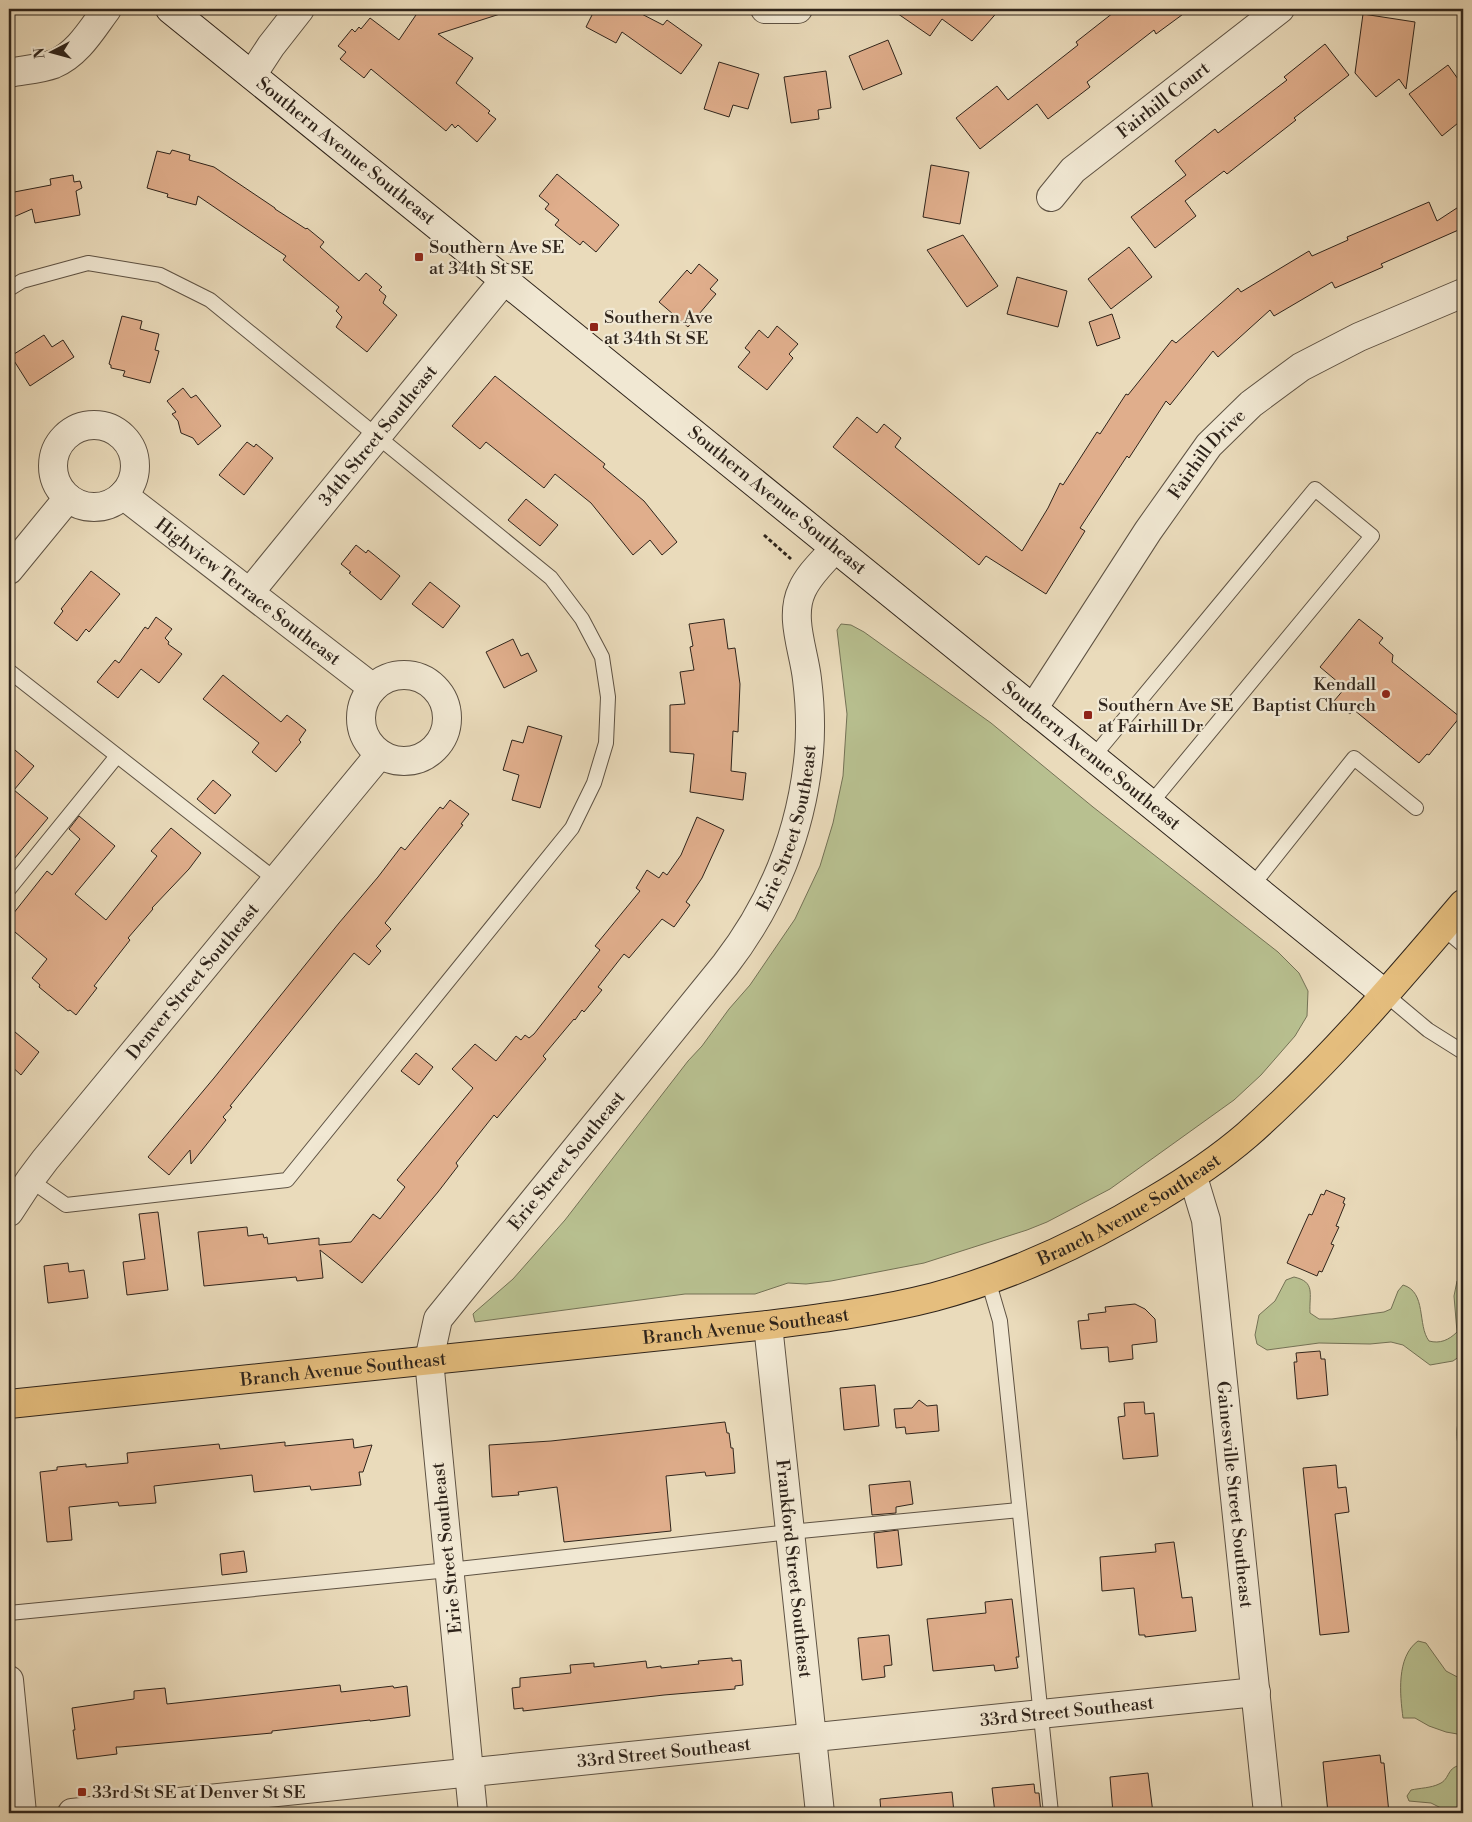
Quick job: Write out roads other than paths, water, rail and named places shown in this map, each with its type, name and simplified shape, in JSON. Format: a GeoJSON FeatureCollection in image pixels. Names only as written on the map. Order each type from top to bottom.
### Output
{"type":"FeatureCollection","features":[{"type":"Feature","properties":{"kind":"highway","name":"Branch Avenue Southeast"},"geometry":{"type":"LineString","coordinates":[[9,1404],[768,1325],[859,1312],[933,1297],[988,1280],[1038,1261],[1121,1220],[1193,1177],[1246,1136],[1305,1082],[1463,904]]}},
{"type":"Feature","properties":{"kind":"street"},"geometry":{"type":"LineString","coordinates":[[9,73],[44,67],[63,59],[79,46],[107,9]]}},
{"type":"Feature","properties":{"kind":"street","name":"Southern Avenue Southeast"},"geometry":{"type":"LineString","coordinates":[[170,9],[506,278],[835,548],[1385,994]]}},
{"type":"Feature","properties":{"kind":"street"},"geometry":{"type":"LineString","coordinates":[[252,75],[271,46],[300,9]]}},
{"type":"Feature","properties":{"kind":"street"},"geometry":{"type":"LineString","coordinates":[[765,9],[798,9]]}},
{"type":"Feature","properties":{"kind":"street","name":"Fairhill Court"},"geometry":{"type":"LineString","coordinates":[[1051,197],[1073,170],[1280,9]]}},
{"type":"Feature","properties":{"kind":"street","name":"34th Street Southeast"},"geometry":{"type":"LineString","coordinates":[[250,592],[506,278]]}},
{"type":"Feature","properties":{"kind":"street","name":"Fairhill Drive"},"geometry":{"type":"LineString","coordinates":[[1033,709],[1182,483],[1210,445],[1251,404],[1301,367],[1358,336],[1463,292]]}},
{"type":"Feature","properties":{"kind":"street"},"geometry":{"type":"LineString","coordinates":[[89,424],[104,425],[118,431],[128,441],[134,454],[135,469],[132,484],[123,495],[111,504],[96,508],[81,506],[68,498],[54,480],[52,469],[53,457],[57,446],[75,428],[89,424]]}},
{"type":"Feature","properties":{"kind":"street","name":"Highview Terrace Southeast"},"geometry":{"type":"LineString","coordinates":[[123,495],[373,688]]}},
{"type":"Feature","properties":{"kind":"street"},"geometry":{"type":"LineString","coordinates":[[9,570],[68,498]]}},
{"type":"Feature","properties":{"kind":"street","name":"Erie Street Southeast"},"geometry":{"type":"LineString","coordinates":[[473,1813],[428,1360],[438,1319],[725,965],[749,933],[768,898],[784,861],[796,823],[806,780],[809,751],[807,678],[796,610],[802,589],[835,548]]}},
{"type":"Feature","properties":{"kind":"street"},"geometry":{"type":"LineString","coordinates":[[399,675],[414,676],[428,682],[439,692],[446,706],[447,721],[444,736],[435,749],[423,757],[408,762],[393,760],[380,754],[369,744],[362,730],[361,715],[364,701],[373,688],[385,679],[399,675]]}},
{"type":"Feature","properties":{"kind":"street","name":"Denver Street Southeast"},"geometry":{"type":"LineString","coordinates":[[9,1212],[30,1180],[380,754]]}},
{"type":"Feature","properties":{"kind":"street","name":"Gainesville Street Southeast"},"geometry":{"type":"LineString","coordinates":[[1193,1177],[1206,1220],[1268,1813]]}},
{"type":"Feature","properties":{"kind":"street","name":"Frankford Street Southeast"},"geometry":{"type":"LineString","coordinates":[[768,1325],[820,1813]]}},
{"type":"Feature","properties":{"kind":"street"},"geometry":{"type":"LineString","coordinates":[[9,1680],[22,1813]]}},
{"type":"Feature","properties":{"kind":"street","name":"33rd Street Southeast"},"geometry":{"type":"LineString","coordinates":[[72,1813],[1256,1692]]}},
{"type":"Feature","properties":{"kind":"lane"},"geometry":{"type":"LineString","coordinates":[[9,289],[22,281],[88,264],[160,275],[210,300],[551,578],[582,619],[602,657],[608,697],[606,743],[594,783],[572,828],[286,1180],[66,1205],[30,1180]]}},
{"type":"Feature","properties":{"kind":"lane"},"geometry":{"type":"LineString","coordinates":[[1093,757],[1315,489],[1372,536],[1151,803]]}},
{"type":"Feature","properties":{"kind":"lane"},"geometry":{"type":"LineString","coordinates":[[9,671],[276,880]]}},
{"type":"Feature","properties":{"kind":"lane"},"geometry":{"type":"LineString","coordinates":[[9,889],[117,756]]}},
{"type":"Feature","properties":{"kind":"lane"},"geometry":{"type":"LineString","coordinates":[[1252,886],[1354,758],[1416,808]]}},
{"type":"Feature","properties":{"kind":"lane"},"geometry":{"type":"LineString","coordinates":[[1443,928],[1463,945]]}},
{"type":"Feature","properties":{"kind":"lane"},"geometry":{"type":"LineString","coordinates":[[1385,994],[1428,1030],[1463,1052]]}},
{"type":"Feature","properties":{"kind":"lane"},"geometry":{"type":"LineString","coordinates":[[988,1280],[1000,1321],[1051,1813]]}},
{"type":"Feature","properties":{"kind":"lane"},"geometry":{"type":"LineString","coordinates":[[9,1613],[449,1570],[790,1532],[1019,1510]]}},
{"type":"Feature","properties":{"kind":"place","name":"Southern Ave SE at 34th St SE"},"geometry":{"type":"Point","coordinates":[419,257]}},
{"type":"Feature","properties":{"kind":"place","name":"Southern Ave at 34th St SE"},"geometry":{"type":"Point","coordinates":[594,327]}},
{"type":"Feature","properties":{"kind":"place","name":"Kendall Baptist Church"},"geometry":{"type":"Point","coordinates":[1386,694]}},
{"type":"Feature","properties":{"kind":"place","name":"Southern Ave SE at Fairhill Dr"},"geometry":{"type":"Point","coordinates":[1088,715]}},
{"type":"Feature","properties":{"kind":"place","name":"33rd St SE at Denver St SE"},"geometry":{"type":"Point","coordinates":[82,1792]}}]}
